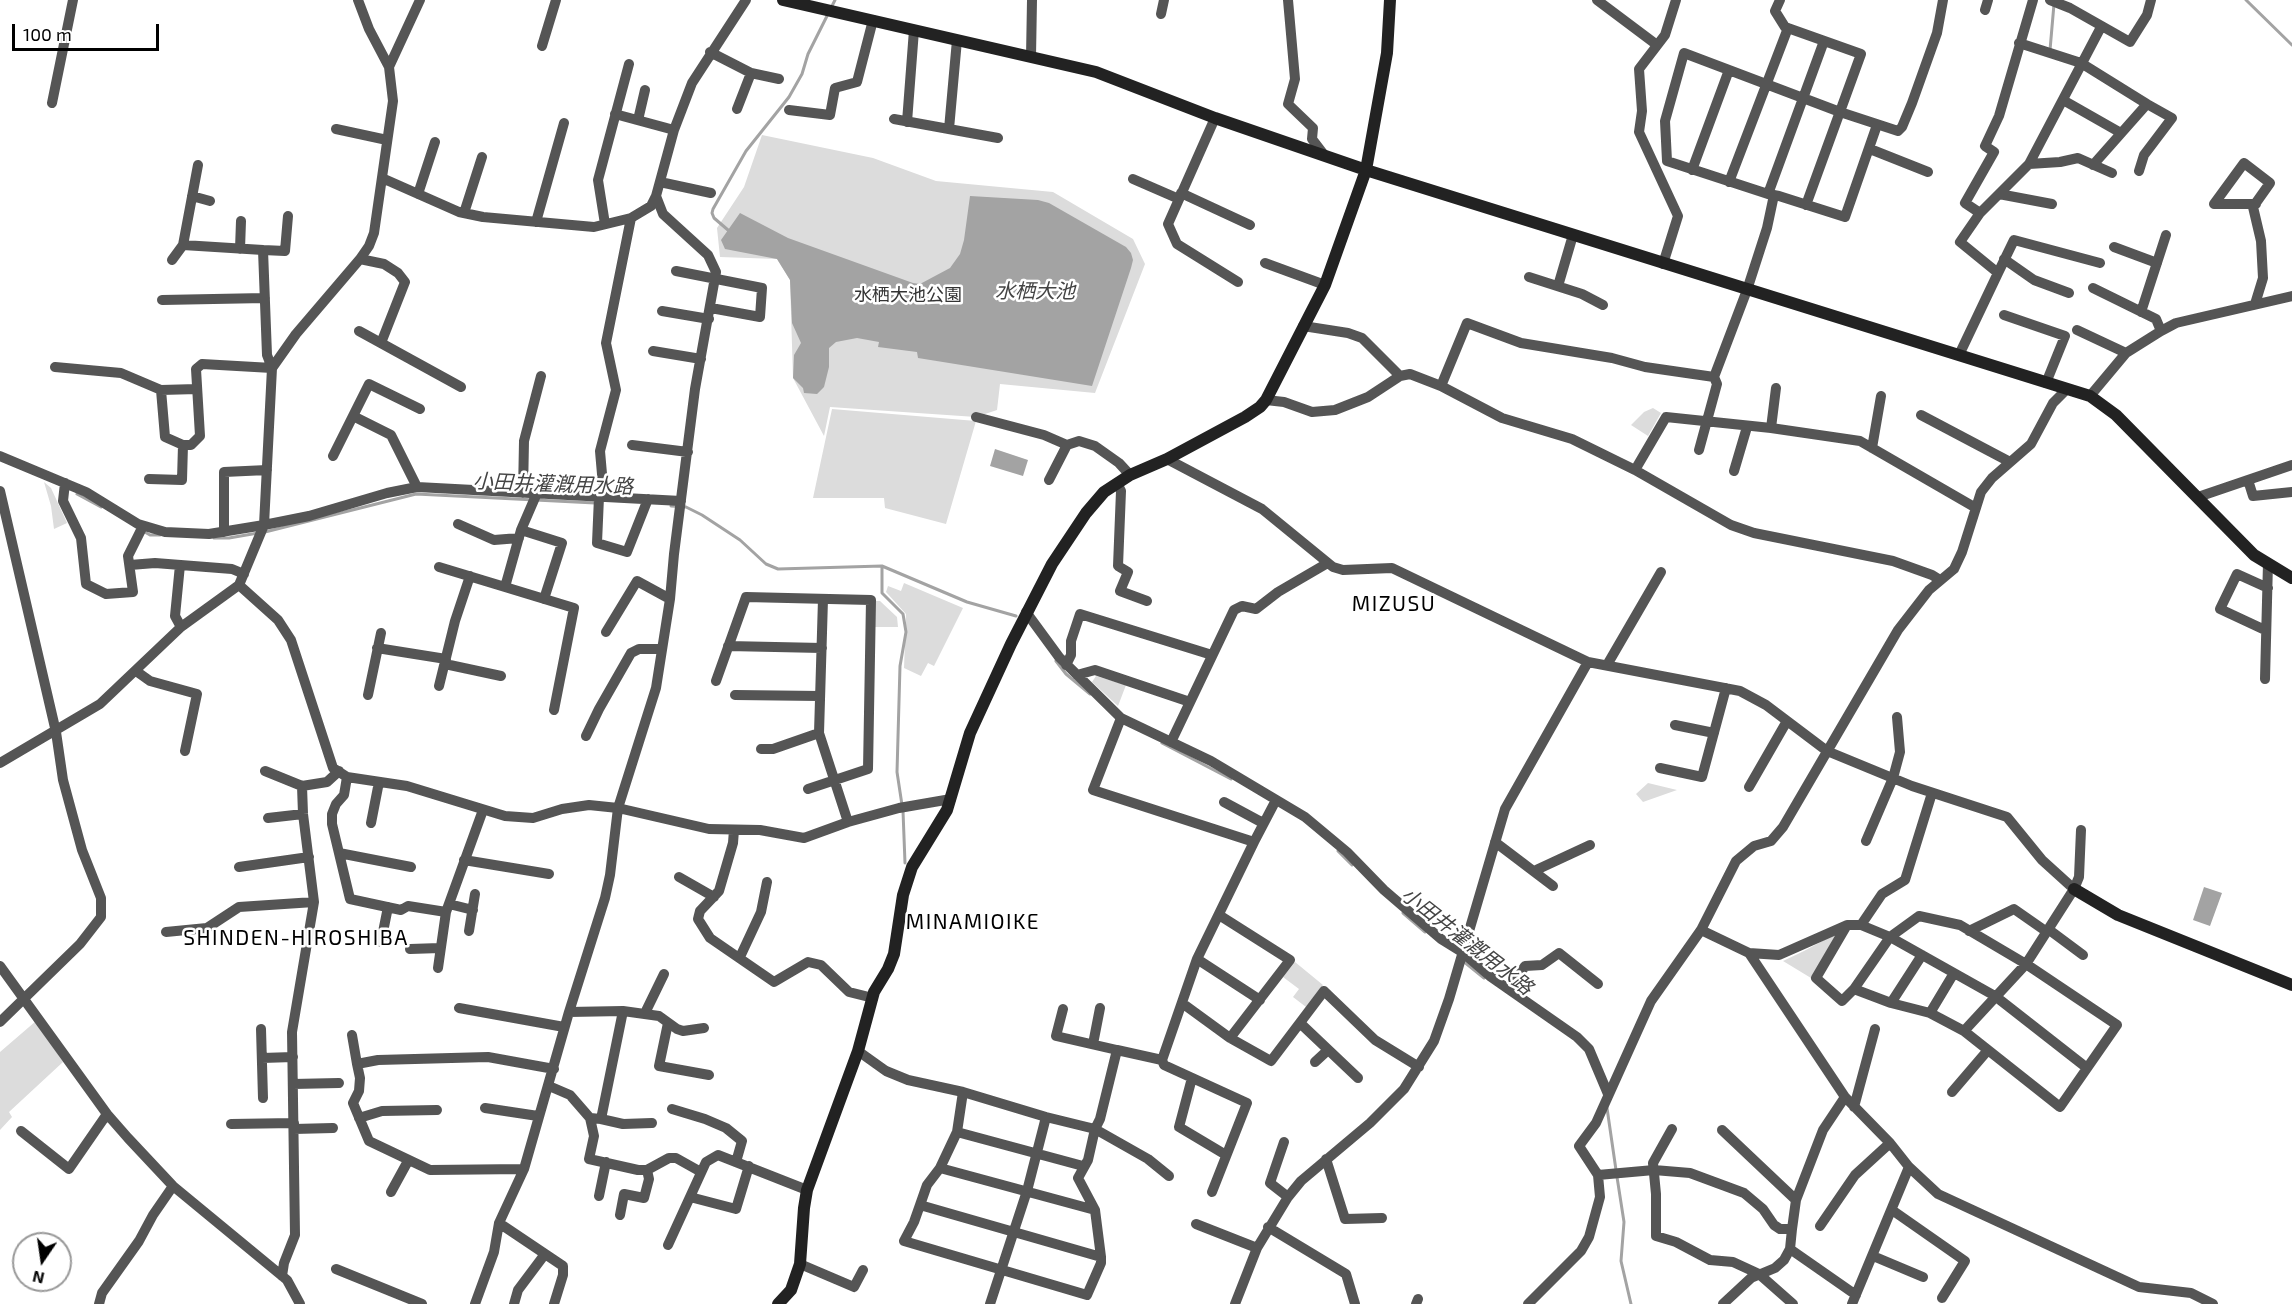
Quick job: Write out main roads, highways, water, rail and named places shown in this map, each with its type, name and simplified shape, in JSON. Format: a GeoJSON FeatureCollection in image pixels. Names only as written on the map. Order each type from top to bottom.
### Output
{"type":"FeatureCollection","features":[{"type":"Feature","properties":{"kind":"water","name":"水栖大池"},"geometry":{"type":"Polygon","coordinates":[[[970,196],[1038,200],[1049,203],[1126,247],[1131,253],[1133,260],[1131,268],[1092,386],[918,358],[917,352],[878,347],[879,342],[857,338],[836,342],[829,348],[829,367],[824,387],[817,394],[804,393],[803,388],[793,378],[794,355],[801,343],[792,323],[790,280],[777,259],[725,249],[721,240],[740,213],[788,238],[920,284],[950,268],[960,254],[970,196]]]}},
{"type":"Feature","properties":{"kind":"water"},"geometry":{"type":"Polygon","coordinates":[[[995,449],[1028,460],[1023,476],[990,466],[995,449]]]}},
{"type":"Feature","properties":{"kind":"water"},"geometry":{"type":"Polygon","coordinates":[[[2204,887],[2222,893],[2210,926],[2193,920],[2204,887]]]}},
{"type":"Feature","properties":{"kind":"waterway"},"geometry":{"type":"LineString","coordinates":[[831,8],[835,0]]}},
{"type":"Feature","properties":{"kind":"waterway"},"geometry":{"type":"LineString","coordinates":[[2246,0],[2292,45]]}},
{"type":"Feature","properties":{"kind":"waterway"},"geometry":{"type":"LineString","coordinates":[[2050,50],[2054,4]]}},
{"type":"Feature","properties":{"kind":"waterway"},"geometry":{"type":"LineString","coordinates":[[728,230],[714,218],[713,209],[746,151],[789,97],[802,74],[808,54],[828,14]]}},
{"type":"Feature","properties":{"kind":"waterway","name":"小田井灌漑用水路"},"geometry":{"type":"LineString","coordinates":[[77,494],[101,507]]}},
{"type":"Feature","properties":{"kind":"waterway","name":"小田井灌漑用水路"},"geometry":{"type":"LineString","coordinates":[[265,532],[416,494],[595,503]]}},
{"type":"Feature","properties":{"kind":"waterway","name":"小田井灌漑用水路"},"geometry":{"type":"LineString","coordinates":[[671,506],[686,507],[702,515],[740,540],[766,564],[778,569],[882,566],[967,602],[1016,616]]}},
{"type":"Feature","properties":{"kind":"waterway","name":"小田井灌漑用水路"},"geometry":{"type":"LineString","coordinates":[[143,531],[150,535],[160,535]]}},
{"type":"Feature","properties":{"kind":"waterway","name":"小田井灌漑用水路"},"geometry":{"type":"LineString","coordinates":[[214,538],[258,533]]}},
{"type":"Feature","properties":{"kind":"waterway"},"geometry":{"type":"LineString","coordinates":[[882,566],[882,593],[903,614],[906,632],[900,666],[897,772],[902,805]]}},
{"type":"Feature","properties":{"kind":"waterway","name":"小田井灌漑用水路"},"geometry":{"type":"LineString","coordinates":[[1056,661],[1066,674],[1090,694]]}},
{"type":"Feature","properties":{"kind":"waterway","name":"小田井灌漑用水路"},"geometry":{"type":"LineString","coordinates":[[1162,743],[1231,779]]}},
{"type":"Feature","properties":{"kind":"waterway"},"geometry":{"type":"LineString","coordinates":[[903,811],[905,863]]}},
{"type":"Feature","properties":{"kind":"waterway","name":"小田井灌漑用水路"},"geometry":{"type":"LineString","coordinates":[[1338,851],[1352,865]]}},
{"type":"Feature","properties":{"kind":"waterway","name":"小田井灌漑用水路"},"geometry":{"type":"LineString","coordinates":[[1403,913],[1425,932]]}},
{"type":"Feature","properties":{"kind":"waterway","name":"小田井灌漑用水路"},"geometry":{"type":"LineString","coordinates":[[1463,961],[1484,978]]}},
{"type":"Feature","properties":{"kind":"waterway","name":"小田井灌漑用水路"},"geometry":{"type":"LineString","coordinates":[[1607,1108],[1616,1170]]}},
{"type":"Feature","properties":{"kind":"waterway","name":"小田井灌漑用水路"},"geometry":{"type":"LineString","coordinates":[[1617,1177],[1624,1222],[1621,1261],[1631,1304]]}},
{"type":"Feature","properties":{"kind":"district","name":"MIZUSU"},"geometry":{"type":"Point","coordinates":[1394,604]}},
{"type":"Feature","properties":{"kind":"district","name":"MINAMIOIKE"},"geometry":{"type":"Point","coordinates":[973,922]}},
{"type":"Feature","properties":{"kind":"district","name":"SHINDEN-HIROSHIBA"},"geometry":{"type":"Point","coordinates":[296,938]}},
{"type":"Feature","properties":{"kind":"park label","name":"水栖大池公園"},"geometry":{"type":"Point","coordinates":[908,295]}}]}
